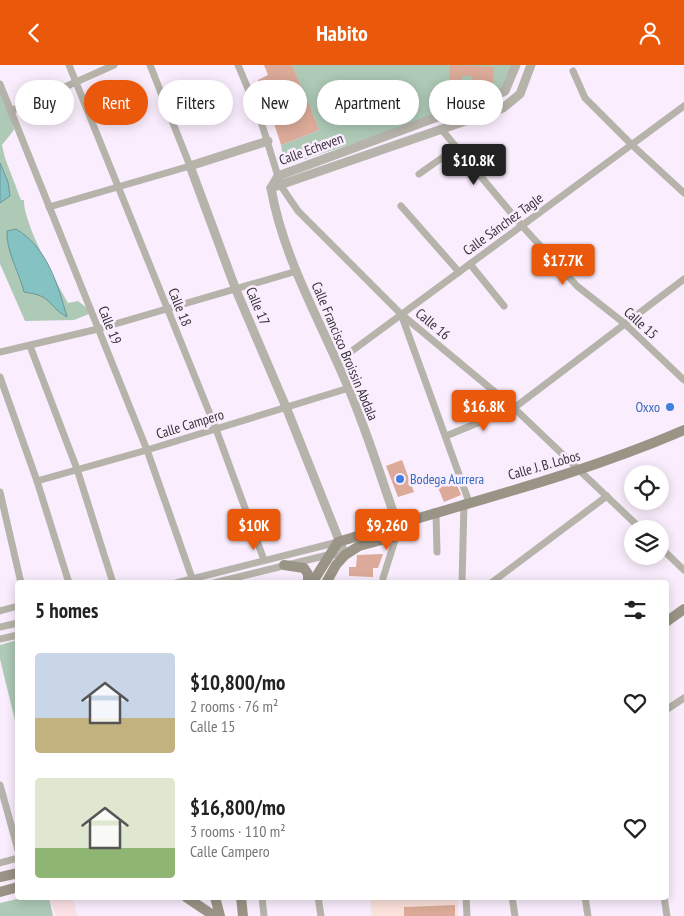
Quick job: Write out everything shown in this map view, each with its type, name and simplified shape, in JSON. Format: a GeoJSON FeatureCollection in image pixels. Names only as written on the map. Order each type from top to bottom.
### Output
{"type":"FeatureCollection","features":[{"type":"Feature","properties":{"kind":"main road","name":"Calle J. B. Lobos"},"geometry":{"type":"LineString","coordinates":[[338,542],[397,523],[410,522],[466,502],[580,470],[631,453],[684,430]]}},
{"type":"Feature","properties":{"kind":"main road"},"geometry":{"type":"LineString","coordinates":[[328,580],[344,555],[359,546],[398,536],[410,522]]}},
{"type":"Feature","properties":{"kind":"main road"},"geometry":{"type":"LineString","coordinates":[[314,580],[338,542]]}},
{"type":"Feature","properties":{"kind":"main road"},"geometry":{"type":"LineString","coordinates":[[284,565],[304,568],[308,573],[308,580]]}},
{"type":"Feature","properties":{"kind":"main road"},"geometry":{"type":"LineString","coordinates":[[669,620],[684,609]]}},
{"type":"Feature","properties":{"kind":"main road"},"geometry":{"type":"LineString","coordinates":[[0,877],[15,874]]}},
{"type":"Feature","properties":{"kind":"main road"},"geometry":{"type":"LineString","coordinates":[[0,892],[15,888]]}},
{"type":"Feature","properties":{"kind":"main road"},"geometry":{"type":"LineString","coordinates":[[190,900],[214,916]]}},
{"type":"Feature","properties":{"kind":"main road"},"geometry":{"type":"LineString","coordinates":[[216,900],[220,916]]}},
{"type":"Feature","properties":{"kind":"main road"},"geometry":{"type":"LineString","coordinates":[[241,900],[243,916]]}},
{"type":"Feature","properties":{"kind":"street","name":"Calle 18"},"geometry":{"type":"LineString","coordinates":[[69,65],[216,429],[264,559]]}},
{"type":"Feature","properties":{"kind":"street"},"geometry":{"type":"LineString","coordinates":[[11,111],[114,65]]}},
{"type":"Feature","properties":{"kind":"street","name":"Calle 17"},"geometry":{"type":"LineString","coordinates":[[150,65],[236,290],[286,407],[344,555]]}},
{"type":"Feature","properties":{"kind":"street"},"geometry":{"type":"LineString","coordinates":[[238,65],[268,141],[278,176]]}},
{"type":"Feature","properties":{"kind":"street","name":"Calle Echeven"},"geometry":{"type":"LineString","coordinates":[[516,65],[505,91],[278,176],[276,187],[504,108],[520,94],[530,65]]}},
{"type":"Feature","properties":{"kind":"street"},"geometry":{"type":"LineString","coordinates":[[573,71],[584,98],[684,193]]}},
{"type":"Feature","properties":{"kind":"street","name":"Calle 19"},"geometry":{"type":"LineString","coordinates":[[0,84],[147,450],[192,578]]}},
{"type":"Feature","properties":{"kind":"street","name":"Calle Sánchez Tagle"},"geometry":{"type":"LineString","coordinates":[[337,362],[684,107]]}},
{"type":"Feature","properties":{"kind":"street","name":"Calle 15"},"geometry":{"type":"LineString","coordinates":[[442,130],[523,227],[577,286],[624,323],[684,380]]}},
{"type":"Feature","properties":{"kind":"street","name":"Calle Echeven"},"geometry":{"type":"LineString","coordinates":[[49,207],[268,141]]}},
{"type":"Feature","properties":{"kind":"street"},"geometry":{"type":"LineString","coordinates":[[355,148],[359,159]]}},
{"type":"Feature","properties":{"kind":"street"},"geometry":{"type":"LineString","coordinates":[[419,174],[456,148]]}},
{"type":"Feature","properties":{"kind":"street","name":"Calle Francisco Broissin Abdala"},"geometry":{"type":"LineString","coordinates":[[276,187],[280,227],[297,271],[349,388],[397,523]]}},
{"type":"Feature","properties":{"kind":"street","name":"Calle 16"},"geometry":{"type":"LineString","coordinates":[[276,187],[401,314],[514,409],[632,520]]}},
{"type":"Feature","properties":{"kind":"street"},"geometry":{"type":"LineString","coordinates":[[401,206],[459,272]]}},
{"type":"Feature","properties":{"kind":"street"},"geometry":{"type":"LineString","coordinates":[[470,264],[504,306]]}},
{"type":"Feature","properties":{"kind":"street"},"geometry":{"type":"LineString","coordinates":[[0,352],[98,329],[297,271]]}},
{"type":"Feature","properties":{"kind":"street"},"geometry":{"type":"LineString","coordinates":[[446,436],[514,409],[684,279]]}},
{"type":"Feature","properties":{"kind":"street"},"geometry":{"type":"LineString","coordinates":[[401,314],[446,436],[466,502],[462,580]]}},
{"type":"Feature","properties":{"kind":"street"},"geometry":{"type":"LineString","coordinates":[[30,346],[77,469],[112,580]]}},
{"type":"Feature","properties":{"kind":"street"},"geometry":{"type":"LineString","coordinates":[[0,377],[37,481],[69,580]]}},
{"type":"Feature","properties":{"kind":"street","name":"Calle Campero"},"geometry":{"type":"LineString","coordinates":[[37,481],[147,450],[349,388]]}},
{"type":"Feature","properties":{"kind":"street"},"geometry":{"type":"LineString","coordinates":[[0,492],[20,580]]}},
{"type":"Feature","properties":{"kind":"street"},"geometry":{"type":"LineString","coordinates":[[496,580],[607,496]]}},
{"type":"Feature","properties":{"kind":"street"},"geometry":{"type":"LineString","coordinates":[[436,513],[437,552]]}},
{"type":"Feature","properties":{"kind":"street"},"geometry":{"type":"LineString","coordinates":[[383,578],[398,536],[397,523]]}},
{"type":"Feature","properties":{"kind":"street"},"geometry":{"type":"LineString","coordinates":[[186,580],[338,542]]}},
{"type":"Feature","properties":{"kind":"street"},"geometry":{"type":"LineString","coordinates":[[225,580],[328,555],[344,555]]}},
{"type":"Feature","properties":{"kind":"street"},"geometry":{"type":"LineString","coordinates":[[669,555],[684,569]]}},
{"type":"Feature","properties":{"kind":"street"},"geometry":{"type":"LineString","coordinates":[[215,573],[217,580]]}},
{"type":"Feature","properties":{"kind":"street"},"geometry":{"type":"LineString","coordinates":[[0,611],[15,607]]}},
{"type":"Feature","properties":{"kind":"street"},"geometry":{"type":"LineString","coordinates":[[0,627],[15,624]]}},
{"type":"Feature","properties":{"kind":"street"},"geometry":{"type":"LineString","coordinates":[[0,639],[15,636]]}},
{"type":"Feature","properties":{"kind":"street"},"geometry":{"type":"LineString","coordinates":[[669,708],[684,698]]}},
{"type":"Feature","properties":{"kind":"street"},"geometry":{"type":"LineString","coordinates":[[669,709],[684,704]]}},
{"type":"Feature","properties":{"kind":"street"},"geometry":{"type":"LineString","coordinates":[[0,785],[15,839]]}},
{"type":"Feature","properties":{"kind":"street"},"geometry":{"type":"LineString","coordinates":[[0,863],[15,859]]}},
{"type":"Feature","properties":{"kind":"street"},"geometry":{"type":"LineString","coordinates":[[262,900],[264,916]]}},
{"type":"Feature","properties":{"kind":"street"},"geometry":{"type":"LineString","coordinates":[[318,900],[321,916]]}},
{"type":"Feature","properties":{"kind":"street"},"geometry":{"type":"LineString","coordinates":[[466,900],[467,916]]}},
{"type":"Feature","properties":{"kind":"street"},"geometry":{"type":"LineString","coordinates":[[512,900],[514,916]]}},
{"type":"Feature","properties":{"kind":"street"},"geometry":{"type":"LineString","coordinates":[[585,900],[588,916]]}},
{"type":"Feature","properties":{"kind":"street"},"geometry":{"type":"LineString","coordinates":[[664,900],[666,916]]}},
{"type":"Feature","properties":{"kind":"shaded area"},"geometry":{"type":"Polygon","coordinates":[[[292,65],[514,65],[509,83],[503,87],[503,80],[429,80],[429,119],[419,122],[419,80],[317,80],[317,125],[410,125],[284,166],[281,145],[319,130],[307,101],[307,80],[298,80],[292,65]]]}},
{"type":"Feature","properties":{"kind":"shaded area"},"geometry":{"type":"Polygon","coordinates":[[[0,87],[11,112],[14,130],[2,145],[5,158],[21,200],[24,200],[25,210],[34,237],[68,303],[78,301],[87,308],[89,314],[74,320],[25,321],[0,264],[0,87]]]}},
{"type":"Feature","properties":{"kind":"shaded area"},"geometry":{"type":"Polygon","coordinates":[[[0,163],[8,182],[10,196],[0,203],[0,163]]]}},
{"type":"Feature","properties":{"kind":"shaded area"},"geometry":{"type":"Polygon","coordinates":[[[16,229],[36,246],[50,268],[60,292],[67,317],[40,296],[24,292],[7,239],[7,231],[16,229]]]}},
{"type":"Feature","properties":{"kind":"shaded area"},"geometry":{"type":"Polygon","coordinates":[[[15,641],[15,721],[0,659],[0,645],[15,641]]]}},
{"type":"Feature","properties":{"kind":"shaded area"},"geometry":{"type":"Polygon","coordinates":[[[15,900],[49,900],[53,916],[0,916],[0,903],[15,900]]]}},
{"type":"Feature","properties":{"kind":"shaded area"},"geometry":{"type":"Polygon","coordinates":[[[50,900],[73,900],[77,916],[56,916],[50,900]]]}},
{"type":"Feature","properties":{"kind":"shaded area"},"geometry":{"type":"Polygon","coordinates":[[[370,900],[458,900],[458,916],[372,916],[370,900]]]}},
{"type":"Feature","properties":{"kind":"building"},"geometry":{"type":"Polygon","coordinates":[[[264,65],[292,65],[298,80],[258,80],[268,75],[264,65]]]}},
{"type":"Feature","properties":{"kind":"building"},"geometry":{"type":"Polygon","coordinates":[[[450,65],[494,67],[493,80],[473,80],[471,76],[463,76],[461,80],[449,80],[450,65]]]}},
{"type":"Feature","properties":{"kind":"building"},"geometry":{"type":"Polygon","coordinates":[[[307,102],[319,130],[281,145],[275,125],[307,125],[307,102]]]}},
{"type":"Feature","properties":{"kind":"building","name":"Bodega Aurrera"},"geometry":{"type":"Polygon","coordinates":[[[402,460],[414,492],[398,497],[386,466],[402,460]]]}},
{"type":"Feature","properties":{"kind":"building"},"geometry":{"type":"Polygon","coordinates":[[[454,477],[461,495],[444,502],[436,483],[454,477]]]}},
{"type":"Feature","properties":{"kind":"building"},"geometry":{"type":"Polygon","coordinates":[[[383,554],[378,568],[373,568],[373,577],[349,576],[349,567],[356,567],[357,555],[383,554]]]}},
{"type":"Feature","properties":{"kind":"building"},"geometry":{"type":"Polygon","coordinates":[[[455,905],[455,916],[404,916],[404,907],[455,905]]]}},
{"type":"Feature","properties":{"kind":"place","name":"Oxxo"},"geometry":{"type":"Point","coordinates":[670,407]}},
{"type":"Feature","properties":{"kind":"place","name":"Bodega Aurrera"},"geometry":{"type":"Point","coordinates":[400,479]}}]}
